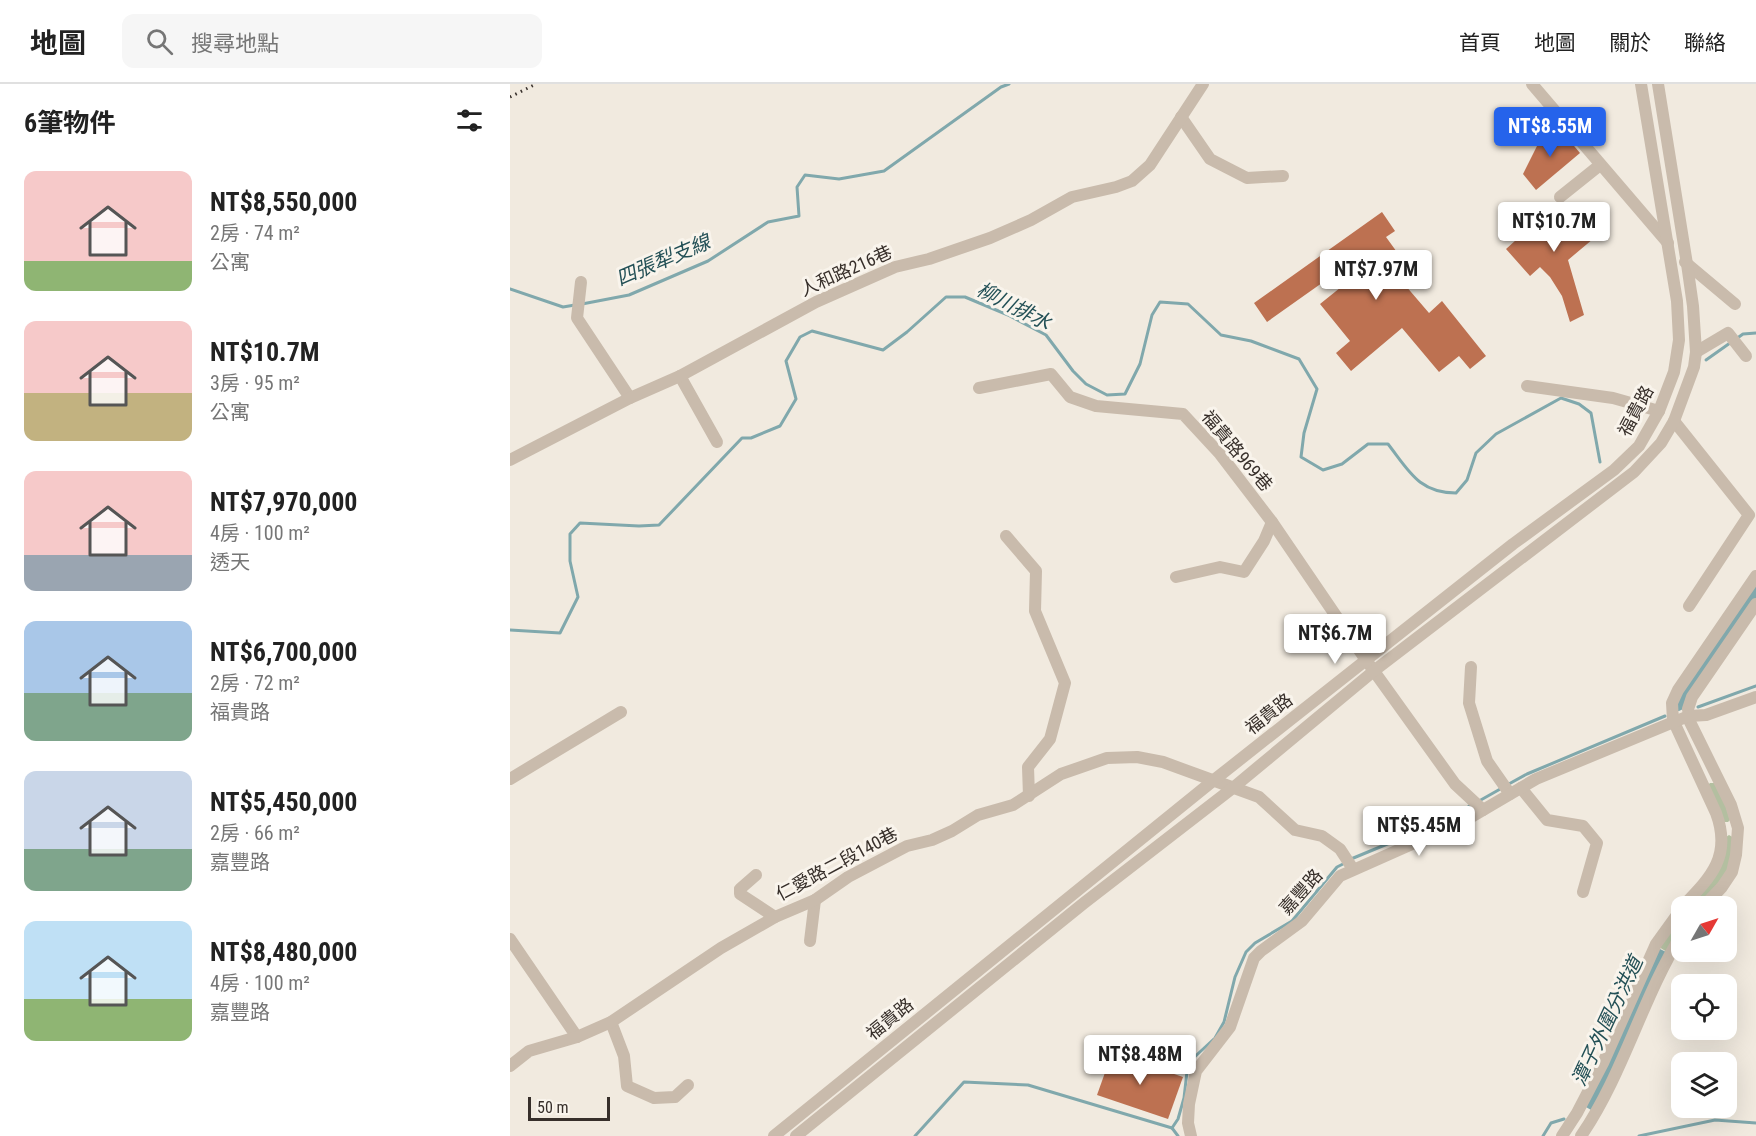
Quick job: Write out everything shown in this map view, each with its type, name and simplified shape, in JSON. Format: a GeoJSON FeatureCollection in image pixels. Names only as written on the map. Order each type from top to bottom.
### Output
{"type":"FeatureCollection","features":[{"type":"Feature","properties":{"kind":"street","name":"人和路216巷"},"geometry":{"type":"LineString","coordinates":[[510,460],[630,398],[680,376],[816,302],[895,267],[929,259],[990,238],[1031,220],[1072,197],[1116,188],[1132,182],[1150,165],[1203,84]]}},
{"type":"Feature","properties":{"kind":"street"},"geometry":{"type":"LineString","coordinates":[[1532,84],[1668,243],[1688,264],[1735,304]]}},
{"type":"Feature","properties":{"kind":"street","name":"福貴路"},"geometry":{"type":"LineString","coordinates":[[774,1136],[1214,780],[1514,544],[1614,470],[1639,446],[1659,411],[1674,372],[1679,340],[1677,301],[1641,84]]}},
{"type":"Feature","properties":{"kind":"street","name":"福貴路"},"geometry":{"type":"LineString","coordinates":[[795,1136],[1084,903],[1234,787],[1375,670],[1634,472],[1661,443],[1674,421],[1694,368],[1696,352],[1688,264],[1658,84]]}},
{"type":"Feature","properties":{"kind":"street"},"geometry":{"type":"LineString","coordinates":[[1181,117],[1210,159],[1247,178],[1283,176]]}},
{"type":"Feature","properties":{"kind":"street"},"geometry":{"type":"LineString","coordinates":[[1560,197],[1600,165]]}},
{"type":"Feature","properties":{"kind":"street"},"geometry":{"type":"LineString","coordinates":[[581,282],[577,318],[630,398]]}},
{"type":"Feature","properties":{"kind":"street"},"geometry":{"type":"LineString","coordinates":[[1696,352],[1728,333],[1746,356]]}},
{"type":"Feature","properties":{"kind":"street","name":"福貴路969巷"},"geometry":{"type":"LineString","coordinates":[[979,388],[1051,374],[1070,397],[1096,406],[1183,414],[1220,454],[1272,522],[1366,660],[1455,784],[1483,810]]}},
{"type":"Feature","properties":{"kind":"street"},"geometry":{"type":"LineString","coordinates":[[680,376],[717,442]]}},
{"type":"Feature","properties":{"kind":"street"},"geometry":{"type":"LineString","coordinates":[[1527,386],[1613,398],[1659,411]]}},
{"type":"Feature","properties":{"kind":"street"},"geometry":{"type":"LineString","coordinates":[[1674,421],[1749,515],[1689,606]]}},
{"type":"Feature","properties":{"kind":"street"},"geometry":{"type":"LineString","coordinates":[[1176,577],[1220,567],[1244,572],[1264,541],[1272,522]]}},
{"type":"Feature","properties":{"kind":"street"},"geometry":{"type":"LineString","coordinates":[[1006,536],[1036,571],[1035,611],[1065,683],[1050,739],[1028,766],[1029,796]]}},
{"type":"Feature","properties":{"kind":"street"},"geometry":{"type":"LineString","coordinates":[[1692,896],[1711,876],[1715,868],[1721,848],[1721,830],[1716,813],[1673,722],[1671,710],[1677,690],[1756,576]]}},
{"type":"Feature","properties":{"kind":"street"},"geometry":{"type":"LineString","coordinates":[[1713,896],[1732,872],[1736,855],[1737,826],[1731,805],[1709,764],[1689,716],[1689,701],[1756,604]]}},
{"type":"Feature","properties":{"kind":"street"},"geometry":{"type":"LineString","coordinates":[[1471,668],[1469,703],[1488,761],[1515,791],[1547,820],[1583,826],[1597,843],[1583,892]]}},
{"type":"Feature","properties":{"kind":"street","name":"嘉豐路"},"geometry":{"type":"LineString","coordinates":[[1191,1136],[1188,1123],[1189,1104],[1196,1071],[1230,1027],[1254,958],[1302,921],[1340,876],[1466,820],[1536,779],[1689,716],[1706,714],[1756,697]]}},
{"type":"Feature","properties":{"kind":"street"},"geometry":{"type":"LineString","coordinates":[[510,779],[621,712]]}},
{"type":"Feature","properties":{"kind":"street","name":"仁愛路二段140巷"},"geometry":{"type":"LineString","coordinates":[[510,1066],[529,1051],[577,1037],[611,1022],[721,948],[775,917],[815,900],[848,877],[907,846],[942,836],[978,815],[1013,805],[1061,774],[1107,758],[1137,757],[1154,760],[1259,797],[1294,830],[1322,836],[1340,849],[1353,869]]}},
{"type":"Feature","properties":{"kind":"street"},"geometry":{"type":"LineString","coordinates":[[1721,830],[1737,826]]}},
{"type":"Feature","properties":{"kind":"street"},"geometry":{"type":"LineString","coordinates":[[756,875],[740,889],[740,894],[775,917]]}},
{"type":"Feature","properties":{"kind":"street"},"geometry":{"type":"LineString","coordinates":[[810,941],[815,900]]}},
{"type":"Feature","properties":{"kind":"street"},"geometry":{"type":"LineString","coordinates":[[1562,1136],[1574,1119],[1603,1063],[1653,950],[1671,923]]}},
{"type":"Feature","properties":{"kind":"street"},"geometry":{"type":"LineString","coordinates":[[510,939],[577,1037]]}},
{"type":"Feature","properties":{"kind":"street"},"geometry":{"type":"LineString","coordinates":[[1574,1119],[1584,1131],[1624,1057],[1671,951]]}},
{"type":"Feature","properties":{"kind":"street"},"geometry":{"type":"LineString","coordinates":[[611,1022],[624,1056],[627,1086],[654,1098],[675,1097],[688,1085]]}},
{"type":"Feature","properties":{"kind":"green space"},"geometry":{"type":"Polygon","coordinates":[[[1715,783],[1724,800],[1730,820],[1728,822],[1724,822],[1708,785],[1715,783]]]}},
{"type":"Feature","properties":{"kind":"green space"},"geometry":{"type":"Polygon","coordinates":[[[1729,835],[1734,838],[1727,873],[1708,896],[1694,896],[1729,835]]]}},
{"type":"Feature","properties":{"kind":"green space"},"geometry":{"type":"Polygon","coordinates":[[[1671,928],[1671,945],[1667,952],[1659,947],[1671,928]]]}},
{"type":"Feature","properties":{"kind":"water"},"geometry":{"type":"Polygon","coordinates":[[[1756,582],[1756,598],[1691,694],[1682,689],[1756,582]]]}},
{"type":"Feature","properties":{"kind":"water"},"geometry":{"type":"Polygon","coordinates":[[[1658,948],[1666,952],[1593,1111],[1584,1106],[1658,948]]]}},
{"type":"Feature","properties":{"kind":"building"},"geometry":{"type":"Polygon","coordinates":[[[1558,127],[1580,153],[1536,190],[1523,174],[1538,144],[1558,127]]]}},
{"type":"Feature","properties":{"kind":"building"},"geometry":{"type":"Polygon","coordinates":[[[1556,204],[1562,205],[1593,239],[1568,260],[1584,315],[1570,322],[1562,296],[1550,277],[1540,267],[1530,276],[1506,249],[1556,204]]]}},
{"type":"Feature","properties":{"kind":"building"},"geometry":{"type":"Polygon","coordinates":[[[1382,212],[1395,231],[1386,237],[1415,277],[1405,285],[1429,313],[1442,301],[1486,356],[1470,369],[1459,356],[1439,372],[1402,328],[1351,371],[1336,353],[1350,341],[1320,304],[1361,271],[1353,261],[1267,322],[1254,303],[1382,212]]]}},
{"type":"Feature","properties":{"kind":"building"},"geometry":{"type":"Polygon","coordinates":[[[1112,1053],[1183,1077],[1168,1119],[1097,1095],[1112,1053]]]}},
{"type":"Feature","properties":{"kind":"waterway","name":"四張犁支線"},"geometry":{"type":"LineString","coordinates":[[582,304],[629,295],[708,261],[768,222],[799,216],[797,187],[805,175],[839,179],[884,171],[1001,87],[1009,84]]}},
{"type":"Feature","properties":{"kind":"waterway","name":"四張犁支線"},"geometry":{"type":"LineString","coordinates":[[510,289],[563,307],[575,305]]}},
{"type":"Feature","properties":{"kind":"waterway","name":"柳川排水"},"geometry":{"type":"LineString","coordinates":[[510,630],[560,633],[578,597],[570,561],[570,534],[580,523],[659,525],[742,438],[751,438],[780,426],[796,399],[786,361],[800,337],[812,331],[883,350],[946,297],[965,297],[1008,315],[1046,335],[1073,371],[1086,384],[1107,395],[1125,394],[1140,364],[1152,315],[1160,302],[1188,304],[1221,335],[1251,341],[1299,359],[1317,389],[1304,433],[1301,457],[1323,470],[1342,464],[1368,444],[1388,444],[1416,479],[1424,485],[1443,492],[1456,493],[1467,480],[1476,453],[1496,434],[1561,398],[1579,404],[1591,413],[1600,462]]}},
{"type":"Feature","properties":{"kind":"waterway","name":"柳川排水"},"geometry":{"type":"LineString","coordinates":[[1736,339],[1743,334],[1756,333]]}},
{"type":"Feature","properties":{"kind":"waterway","name":"柳川排水"},"geometry":{"type":"LineString","coordinates":[[1706,360],[1730,343]]}},
{"type":"Feature","properties":{"kind":"waterway","name":"潭子外圍分洪道"},"geometry":{"type":"LineString","coordinates":[[1678,705],[1694,677]]}},
{"type":"Feature","properties":{"kind":"waterway"},"geometry":{"type":"LineString","coordinates":[[1698,707],[1756,686]]}},
{"type":"Feature","properties":{"kind":"waterway"},"geometry":{"type":"LineString","coordinates":[[1507,785],[1527,774],[1665,716]]}},
{"type":"Feature","properties":{"kind":"waterway"},"geometry":{"type":"LineString","coordinates":[[1479,801],[1502,788]]}},
{"type":"Feature","properties":{"kind":"waterway"},"geometry":{"type":"LineString","coordinates":[[1351,859],[1450,818],[1473,804]]}},
{"type":"Feature","properties":{"kind":"waterway"},"geometry":{"type":"LineString","coordinates":[[915,1136],[964,1082],[1028,1085],[1172,1128],[1178,1119],[1184,1098],[1188,1063],[1215,1038],[1224,1022],[1235,977],[1246,952],[1255,943],[1292,921],[1337,867],[1345,863]]}},
{"type":"Feature","properties":{"kind":"waterway"},"geometry":{"type":"LineString","coordinates":[[1543,1136],[1551,1123],[1564,1119]]}},
{"type":"Feature","properties":{"kind":"waterway"},"geometry":{"type":"LineString","coordinates":[[1639,1136],[1715,1120],[1756,1123]]}},
{"type":"Feature","properties":{"kind":"waterway"},"geometry":{"type":"LineString","coordinates":[[1172,1128],[1178,1136]]}},
{"type":"Feature","properties":{"kind":"railway"},"geometry":{"type":"LineString","coordinates":[[510,97],[536,84]]}}]}
